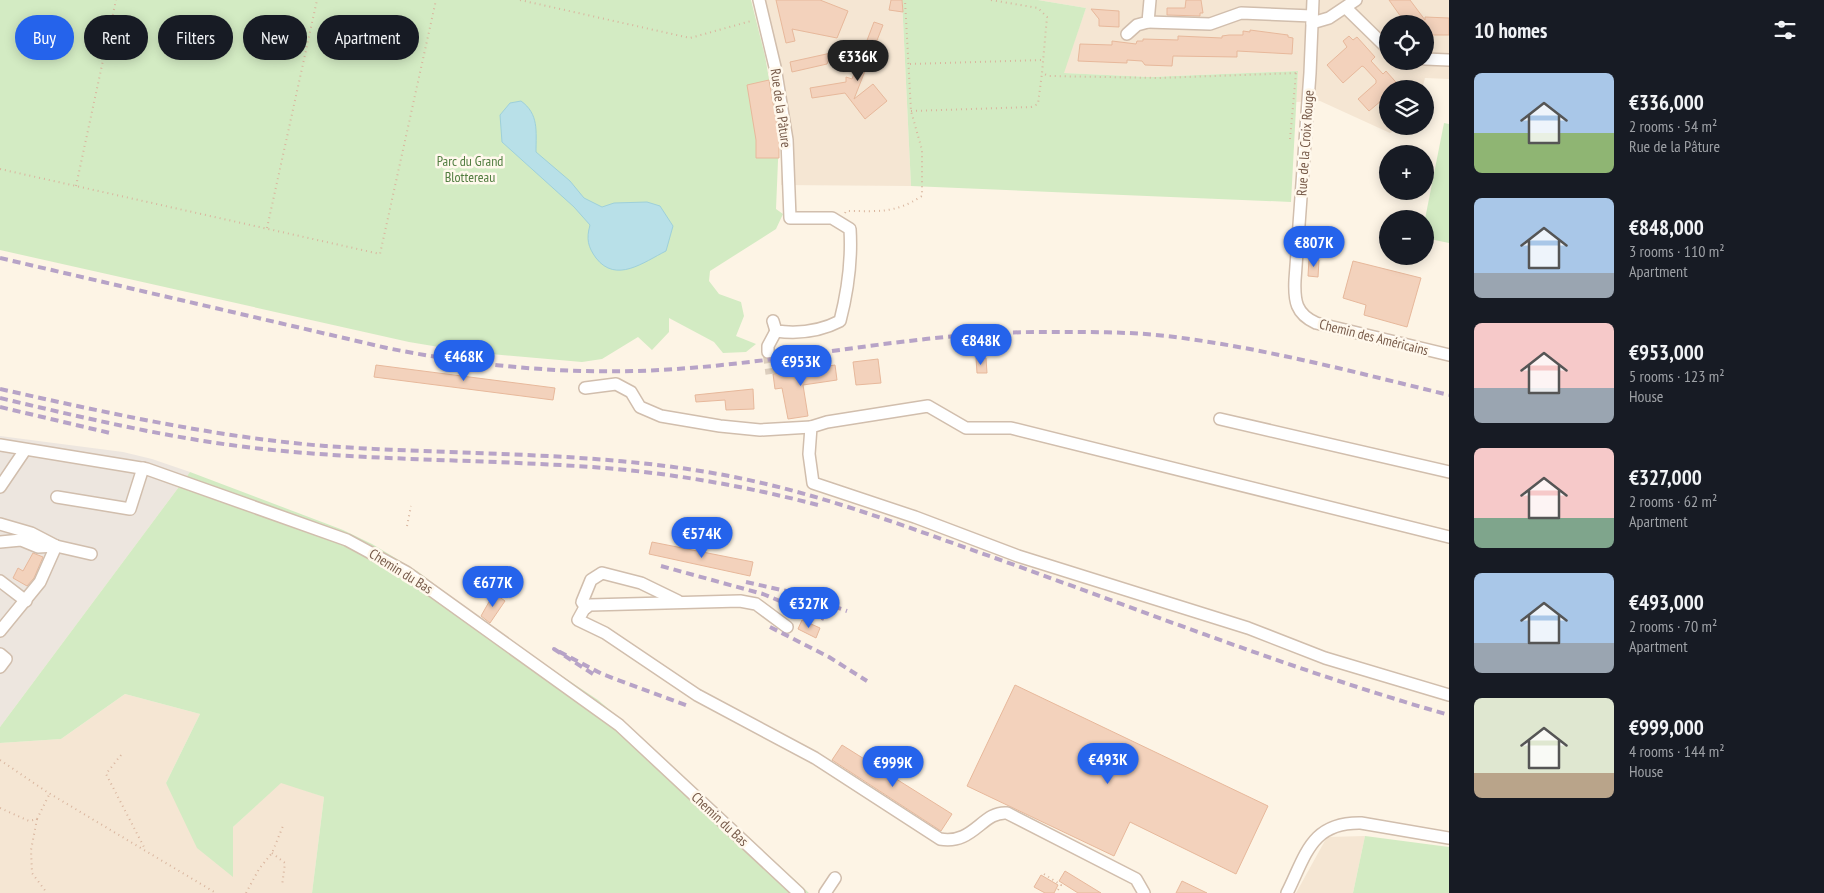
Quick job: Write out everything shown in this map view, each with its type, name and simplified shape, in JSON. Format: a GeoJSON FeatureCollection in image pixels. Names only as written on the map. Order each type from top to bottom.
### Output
{"type":"FeatureCollection","features":[{"type":"Feature","properties":{"kind":"street","name":"Rue de la Pâture"},"geometry":{"type":"LineString","coordinates":[[759,0],[775,67],[787,140],[790,218],[838,220]]}},
{"type":"Feature","properties":{"kind":"street"},"geometry":{"type":"LineString","coordinates":[[1148,22],[1150,0]]}},
{"type":"Feature","properties":{"kind":"street","name":"Rue de la Croix Rouge"},"geometry":{"type":"LineString","coordinates":[[1301,315],[1296,306],[1295,280],[1310,73],[1313,0]]}},
{"type":"Feature","properties":{"kind":"street"},"geometry":{"type":"LineString","coordinates":[[1127,34],[1137,25],[1148,22],[1210,24],[1241,12],[1312,19],[1330,18],[1356,0]]}},
{"type":"Feature","properties":{"kind":"street"},"geometry":{"type":"LineString","coordinates":[[1346,8],[1379,40]]}},
{"type":"Feature","properties":{"kind":"street"},"geometry":{"type":"LineString","coordinates":[[1434,59],[1449,60]]}},
{"type":"Feature","properties":{"kind":"street"},"geometry":{"type":"LineString","coordinates":[[768,352],[774,326],[790,333],[823,330],[840,321],[847,295],[851,253],[850,229],[838,220]]}},
{"type":"Feature","properties":{"kind":"street","name":"Chemin des Américains"},"geometry":{"type":"LineString","coordinates":[[1301,315],[1316,323],[1449,355]]}},
{"type":"Feature","properties":{"kind":"street"},"geometry":{"type":"LineString","coordinates":[[584,388],[616,384],[631,392],[640,407],[661,416],[710,425],[760,430],[811,427],[826,422],[928,406],[966,428],[1012,428],[1449,537]]}},
{"type":"Feature","properties":{"kind":"street"},"geometry":{"type":"LineString","coordinates":[[1220,419],[1449,472]]}},
{"type":"Feature","properties":{"kind":"street"},"geometry":{"type":"LineString","coordinates":[[811,427],[809,454],[813,484],[915,517],[1018,556],[1248,628],[1325,658],[1449,695]]}},
{"type":"Feature","properties":{"kind":"street","name":"Chemin du Bas"},"geometry":{"type":"LineString","coordinates":[[0,445],[143,468],[347,540],[406,572],[619,725],[799,893]]}},
{"type":"Feature","properties":{"kind":"street"},"geometry":{"type":"LineString","coordinates":[[0,487],[25,450]]}},
{"type":"Feature","properties":{"kind":"street"},"geometry":{"type":"LineString","coordinates":[[57,497],[130,509],[143,468]]}},
{"type":"Feature","properties":{"kind":"street"},"geometry":{"type":"LineString","coordinates":[[0,524],[31,534],[56,546],[91,554]]}},
{"type":"Feature","properties":{"kind":"street"},"geometry":{"type":"LineString","coordinates":[[0,542],[21,540],[38,547],[56,546]]}},
{"type":"Feature","properties":{"kind":"street"},"geometry":{"type":"LineString","coordinates":[[0,631],[40,582],[56,546]]}},
{"type":"Feature","properties":{"kind":"street"},"geometry":{"type":"LineString","coordinates":[[586,608],[582,602],[591,580],[602,573],[641,583],[680,602]]}},
{"type":"Feature","properties":{"kind":"street"},"geometry":{"type":"LineString","coordinates":[[0,581],[26,601]]}},
{"type":"Feature","properties":{"kind":"street"},"geometry":{"type":"LineString","coordinates":[[586,608],[680,602],[747,601],[763,608],[787,627]]}},
{"type":"Feature","properties":{"kind":"street"},"geometry":{"type":"LineString","coordinates":[[586,608],[578,620],[605,634],[696,695],[787,741],[940,839],[949,841],[965,837],[996,814],[1007,813],[1136,879],[1144,893]]}},
{"type":"Feature","properties":{"kind":"street"},"geometry":{"type":"LineString","coordinates":[[0,654],[6,659],[0,667]]}},
{"type":"Feature","properties":{"kind":"street"},"geometry":{"type":"LineString","coordinates":[[1286,893],[1314,841],[1328,828],[1348,823],[1361,823],[1449,838]]}},
{"type":"Feature","properties":{"kind":"street"},"geometry":{"type":"LineString","coordinates":[[825,893],[835,878]]}},
{"type":"Feature","properties":{"kind":"path"},"geometry":{"type":"LineString","coordinates":[[76,186],[116,0]]}},
{"type":"Feature","properties":{"kind":"path"},"geometry":{"type":"LineString","coordinates":[[267,228],[317,0]]}},
{"type":"Feature","properties":{"kind":"path"},"geometry":{"type":"LineString","coordinates":[[0,169],[380,254],[436,0]]}},
{"type":"Feature","properties":{"kind":"path"},"geometry":{"type":"LineString","coordinates":[[520,0],[690,38],[763,18]]}},
{"type":"Feature","properties":{"kind":"path"},"geometry":{"type":"LineString","coordinates":[[838,220],[846,210],[892,210],[906,206],[922,196],[922,150],[911,112],[906,0]]}},
{"type":"Feature","properties":{"kind":"path"},"geometry":{"type":"LineString","coordinates":[[911,112],[1030,107],[1038,104],[1047,17],[1038,8],[991,0]]}},
{"type":"Feature","properties":{"kind":"path"},"geometry":{"type":"LineString","coordinates":[[910,64],[1043,60]]}},
{"type":"Feature","properties":{"kind":"path"},"geometry":{"type":"LineString","coordinates":[[1042,73],[1049,76],[1159,78],[1310,73]]}},
{"type":"Feature","properties":{"kind":"path"},"geometry":{"type":"LineString","coordinates":[[1290,139],[1296,73]]}},
{"type":"Feature","properties":{"kind":"path"},"geometry":{"type":"LineString","coordinates":[[407,526],[411,506]]}},
{"type":"Feature","properties":{"kind":"path"},"geometry":{"type":"LineString","coordinates":[[121,755],[106,774],[146,851]]}},
{"type":"Feature","properties":{"kind":"path"},"geometry":{"type":"LineString","coordinates":[[0,760],[50,793],[216,893]]}},
{"type":"Feature","properties":{"kind":"path"},"geometry":{"type":"LineString","coordinates":[[47,893],[32,872],[31,850],[37,819],[50,793]]}},
{"type":"Feature","properties":{"kind":"path"},"geometry":{"type":"LineString","coordinates":[[0,808],[29,821],[37,819]]}},
{"type":"Feature","properties":{"kind":"path"},"geometry":{"type":"LineString","coordinates":[[246,893],[259,869],[272,853],[284,826]]}},
{"type":"Feature","properties":{"kind":"path"},"geometry":{"type":"LineString","coordinates":[[272,853],[285,863],[282,886]]}},
{"type":"Feature","properties":{"kind":"path"},"geometry":{"type":"LineString","coordinates":[[1044,874],[1061,885],[1056,893]]}},
{"type":"Feature","properties":{"kind":"shaded area"},"geometry":{"type":"Polygon","coordinates":[[[755,0],[902,0],[911,186],[781,185],[783,137],[770,59],[755,0]]]}},
{"type":"Feature","properties":{"kind":"shaded area"},"geometry":{"type":"Polygon","coordinates":[[[1038,0],[1449,0],[1449,79],[1379,80],[1379,128],[1320,101],[1296,102],[1298,71],[1150,77],[1063,73],[1086,8],[1038,0]]]}},
{"type":"Feature","properties":{"kind":"shaded area"},"geometry":{"type":"Polygon","coordinates":[[[0,436],[123,452],[152,459],[190,472],[0,727],[0,436]]]}},
{"type":"Feature","properties":{"kind":"shaded area"},"geometry":{"type":"Polygon","coordinates":[[[125,694],[200,714],[166,783],[233,876],[233,827],[281,782],[324,797],[312,893],[0,893],[0,743],[61,739],[125,694]]]}},
{"type":"Feature","properties":{"kind":"shaded area"},"geometry":{"type":"Polygon","coordinates":[[[1365,836],[1353,893],[1296,893],[1327,837],[1365,836]]]}},
{"type":"Feature","properties":{"kind":"green space","name":"Parc du Grand Blottereau"},"geometry":{"type":"Polygon","coordinates":[[[0,0],[751,0],[765,56],[779,137],[776,209],[783,214],[776,229],[710,271],[709,281],[719,294],[741,302],[744,316],[736,336],[756,344],[746,352],[723,353],[714,342],[669,318],[669,332],[652,350],[638,337],[602,359],[582,362],[469,352],[409,342],[0,250],[0,0]]]}},
{"type":"Feature","properties":{"kind":"green space"},"geometry":{"type":"Polygon","coordinates":[[[902,0],[1038,0],[1086,8],[1064,73],[1150,77],[1298,71],[1291,202],[911,186],[902,0]]]}},
{"type":"Feature","properties":{"kind":"green space"},"geometry":{"type":"Polygon","coordinates":[[[1444,123],[1449,124],[1449,243],[1434,240],[1434,210],[1427,210],[1429,200],[1434,200],[1434,174],[1444,123]]]}},
{"type":"Feature","properties":{"kind":"green space"},"geometry":{"type":"Polygon","coordinates":[[[190,472],[343,530],[372,544],[417,571],[511,642],[598,700],[630,727],[809,893],[312,893],[324,797],[281,783],[233,827],[233,877],[197,848],[166,783],[200,714],[125,694],[61,739],[0,743],[0,727],[190,472]]]}},
{"type":"Feature","properties":{"kind":"green space"},"geometry":{"type":"Polygon","coordinates":[[[1365,836],[1449,847],[1449,893],[1353,893],[1365,836]]]}},
{"type":"Feature","properties":{"kind":"water"},"geometry":{"type":"Polygon","coordinates":[[[521,101],[527,106],[534,117],[536,152],[570,181],[584,198],[602,207],[614,203],[647,202],[660,206],[673,226],[666,251],[639,265],[621,270],[604,266],[596,258],[588,243],[590,225],[574,207],[502,142],[500,115],[510,103],[521,101]]]}},
{"type":"Feature","properties":{"kind":"building"},"geometry":{"type":"Polygon","coordinates":[[[776,0],[820,0],[848,11],[837,38],[792,29],[795,41],[786,43],[776,0]]]}},
{"type":"Feature","properties":{"kind":"building"},"geometry":{"type":"Polygon","coordinates":[[[891,0],[902,0],[903,12],[889,10],[891,0]]]}},
{"type":"Feature","properties":{"kind":"building"},"geometry":{"type":"Polygon","coordinates":[[[1186,0],[1201,0],[1203,13],[1200,13],[1200,16],[1167,15],[1167,8],[1185,8],[1186,0]]]}},
{"type":"Feature","properties":{"kind":"building"},"geometry":{"type":"Polygon","coordinates":[[[1389,0],[1410,0],[1421,15],[1400,15],[1389,0]]]}},
{"type":"Feature","properties":{"kind":"building"},"geometry":{"type":"Polygon","coordinates":[[[1091,9],[1119,11],[1119,27],[1099,26],[1099,19],[1091,9]]]}},
{"type":"Feature","properties":{"kind":"building"},"geometry":{"type":"Polygon","coordinates":[[[1434,17],[1449,18],[1449,35],[1434,35],[1434,17]]]}},
{"type":"Feature","properties":{"kind":"building"},"geometry":{"type":"Polygon","coordinates":[[[874,22],[883,25],[854,99],[873,84],[887,101],[865,119],[845,93],[812,98],[810,88],[846,82],[846,77],[852,79],[865,45],[872,44],[866,43],[874,22]]]}},
{"type":"Feature","properties":{"kind":"building"},"geometry":{"type":"Polygon","coordinates":[[[1250,30],[1288,35],[1288,37],[1293,38],[1292,54],[1237,51],[1237,57],[1173,56],[1172,66],[1145,65],[1142,61],[1127,60],[1127,63],[1078,61],[1080,44],[1112,45],[1112,41],[1136,44],[1137,41],[1143,41],[1143,39],[1178,40],[1178,36],[1222,38],[1222,36],[1229,35],[1243,35],[1243,31],[1250,32],[1250,30]]]}},
{"type":"Feature","properties":{"kind":"building"},"geometry":{"type":"Polygon","coordinates":[[[1349,36],[1353,40],[1357,37],[1375,57],[1371,61],[1383,74],[1386,71],[1394,80],[1379,80],[1379,103],[1369,111],[1358,99],[1376,83],[1376,80],[1362,66],[1343,83],[1327,65],[1347,47],[1343,41],[1349,36]]]}},
{"type":"Feature","properties":{"kind":"building"},"geometry":{"type":"Polygon","coordinates":[[[831,53],[827,64],[792,72],[790,62],[831,53]]]}},
{"type":"Feature","properties":{"kind":"building"},"geometry":{"type":"Polygon","coordinates":[[[769,80],[779,137],[779,158],[756,158],[756,140],[747,85],[769,80]]]}},
{"type":"Feature","properties":{"kind":"building"},"geometry":{"type":"Polygon","coordinates":[[[1309,259],[1319,260],[1318,277],[1308,276],[1309,259]]]}},
{"type":"Feature","properties":{"kind":"building"},"geometry":{"type":"Polygon","coordinates":[[[1353,261],[1421,278],[1407,327],[1364,315],[1366,305],[1343,298],[1353,261]]]}},
{"type":"Feature","properties":{"kind":"building"},"geometry":{"type":"Polygon","coordinates":[[[976,358],[986,358],[987,373],[977,373],[976,358]]]}},
{"type":"Feature","properties":{"kind":"building"},"geometry":{"type":"Polygon","coordinates":[[[878,359],[881,383],[856,385],[853,362],[878,359]]]}},
{"type":"Feature","properties":{"kind":"building"},"geometry":{"type":"Polygon","coordinates":[[[376,365],[555,388],[553,400],[374,377],[376,365]]]}},
{"type":"Feature","properties":{"kind":"building"},"geometry":{"type":"Polygon","coordinates":[[[835,365],[837,380],[803,385],[808,416],[788,419],[782,388],[775,389],[773,374],[835,365]]]}},
{"type":"Feature","properties":{"kind":"building"},"geometry":{"type":"Polygon","coordinates":[[[753,389],[754,409],[726,410],[725,400],[696,402],[695,395],[753,389]]]}},
{"type":"Feature","properties":{"kind":"building"},"geometry":{"type":"Polygon","coordinates":[[[652,542],[753,562],[750,576],[649,554],[652,542]]]}},
{"type":"Feature","properties":{"kind":"building"},"geometry":{"type":"Polygon","coordinates":[[[33,553],[43,557],[34,578],[27,586],[13,578],[18,568],[23,571],[33,553]]]}},
{"type":"Feature","properties":{"kind":"building"},"geometry":{"type":"Polygon","coordinates":[[[494,593],[505,601],[490,623],[481,616],[494,593]]]}},
{"type":"Feature","properties":{"kind":"building"},"geometry":{"type":"Polygon","coordinates":[[[802,620],[820,628],[816,638],[798,629],[802,620]]]}},
{"type":"Feature","properties":{"kind":"building"},"geometry":{"type":"Polygon","coordinates":[[[1015,685],[1268,806],[1236,874],[1130,822],[1114,856],[967,786],[1015,685]]]}},
{"type":"Feature","properties":{"kind":"building"},"geometry":{"type":"Polygon","coordinates":[[[842,745],[952,814],[941,831],[832,760],[842,745]]]}},
{"type":"Feature","properties":{"kind":"building"},"geometry":{"type":"Polygon","coordinates":[[[1065,871],[1101,893],[1078,893],[1059,881],[1065,871]]]}},
{"type":"Feature","properties":{"kind":"building"},"geometry":{"type":"Polygon","coordinates":[[[1041,875],[1058,885],[1054,893],[1045,893],[1034,887],[1041,875]]]}},
{"type":"Feature","properties":{"kind":"building"},"geometry":{"type":"Polygon","coordinates":[[[1182,881],[1207,893],[1176,893],[1182,881]]]}},
{"type":"Feature","properties":{"kind":"tunnel"},"geometry":{"type":"LineString","coordinates":[[768,352],[771,374]]}},
{"type":"Feature","properties":{"kind":"railway"},"geometry":{"type":"LineString","coordinates":[[0,258],[387,348],[494,365],[567,370],[639,371],[721,365],[945,337],[1035,332],[1105,332],[1175,337],[1244,348],[1313,362],[1449,395]]}},
{"type":"Feature","properties":{"kind":"railway"},"geometry":{"type":"LineString","coordinates":[[0,389],[81,407],[243,437],[325,446],[588,458],[692,470],[776,486],[871,514],[1277,660],[1449,715]]}},
{"type":"Feature","properties":{"kind":"railway"},"geometry":{"type":"LineString","coordinates":[[0,398],[146,431],[257,448],[333,455],[605,468],[713,482],[766,492],[818,505]]}},
{"type":"Feature","properties":{"kind":"railway"},"geometry":{"type":"LineString","coordinates":[[0,407],[110,433]]}},
{"type":"Feature","properties":{"kind":"railway"},"geometry":{"type":"LineString","coordinates":[[661,566],[763,594],[824,619]]}},
{"type":"Feature","properties":{"kind":"railway"},"geometry":{"type":"LineString","coordinates":[[746,582],[795,593],[847,611]]}},
{"type":"Feature","properties":{"kind":"railway"},"geometry":{"type":"LineString","coordinates":[[770,627],[829,657],[867,681]]}},
{"type":"Feature","properties":{"kind":"railway"},"geometry":{"type":"LineString","coordinates":[[593,674],[554,649],[602,674],[688,706]]}}]}
